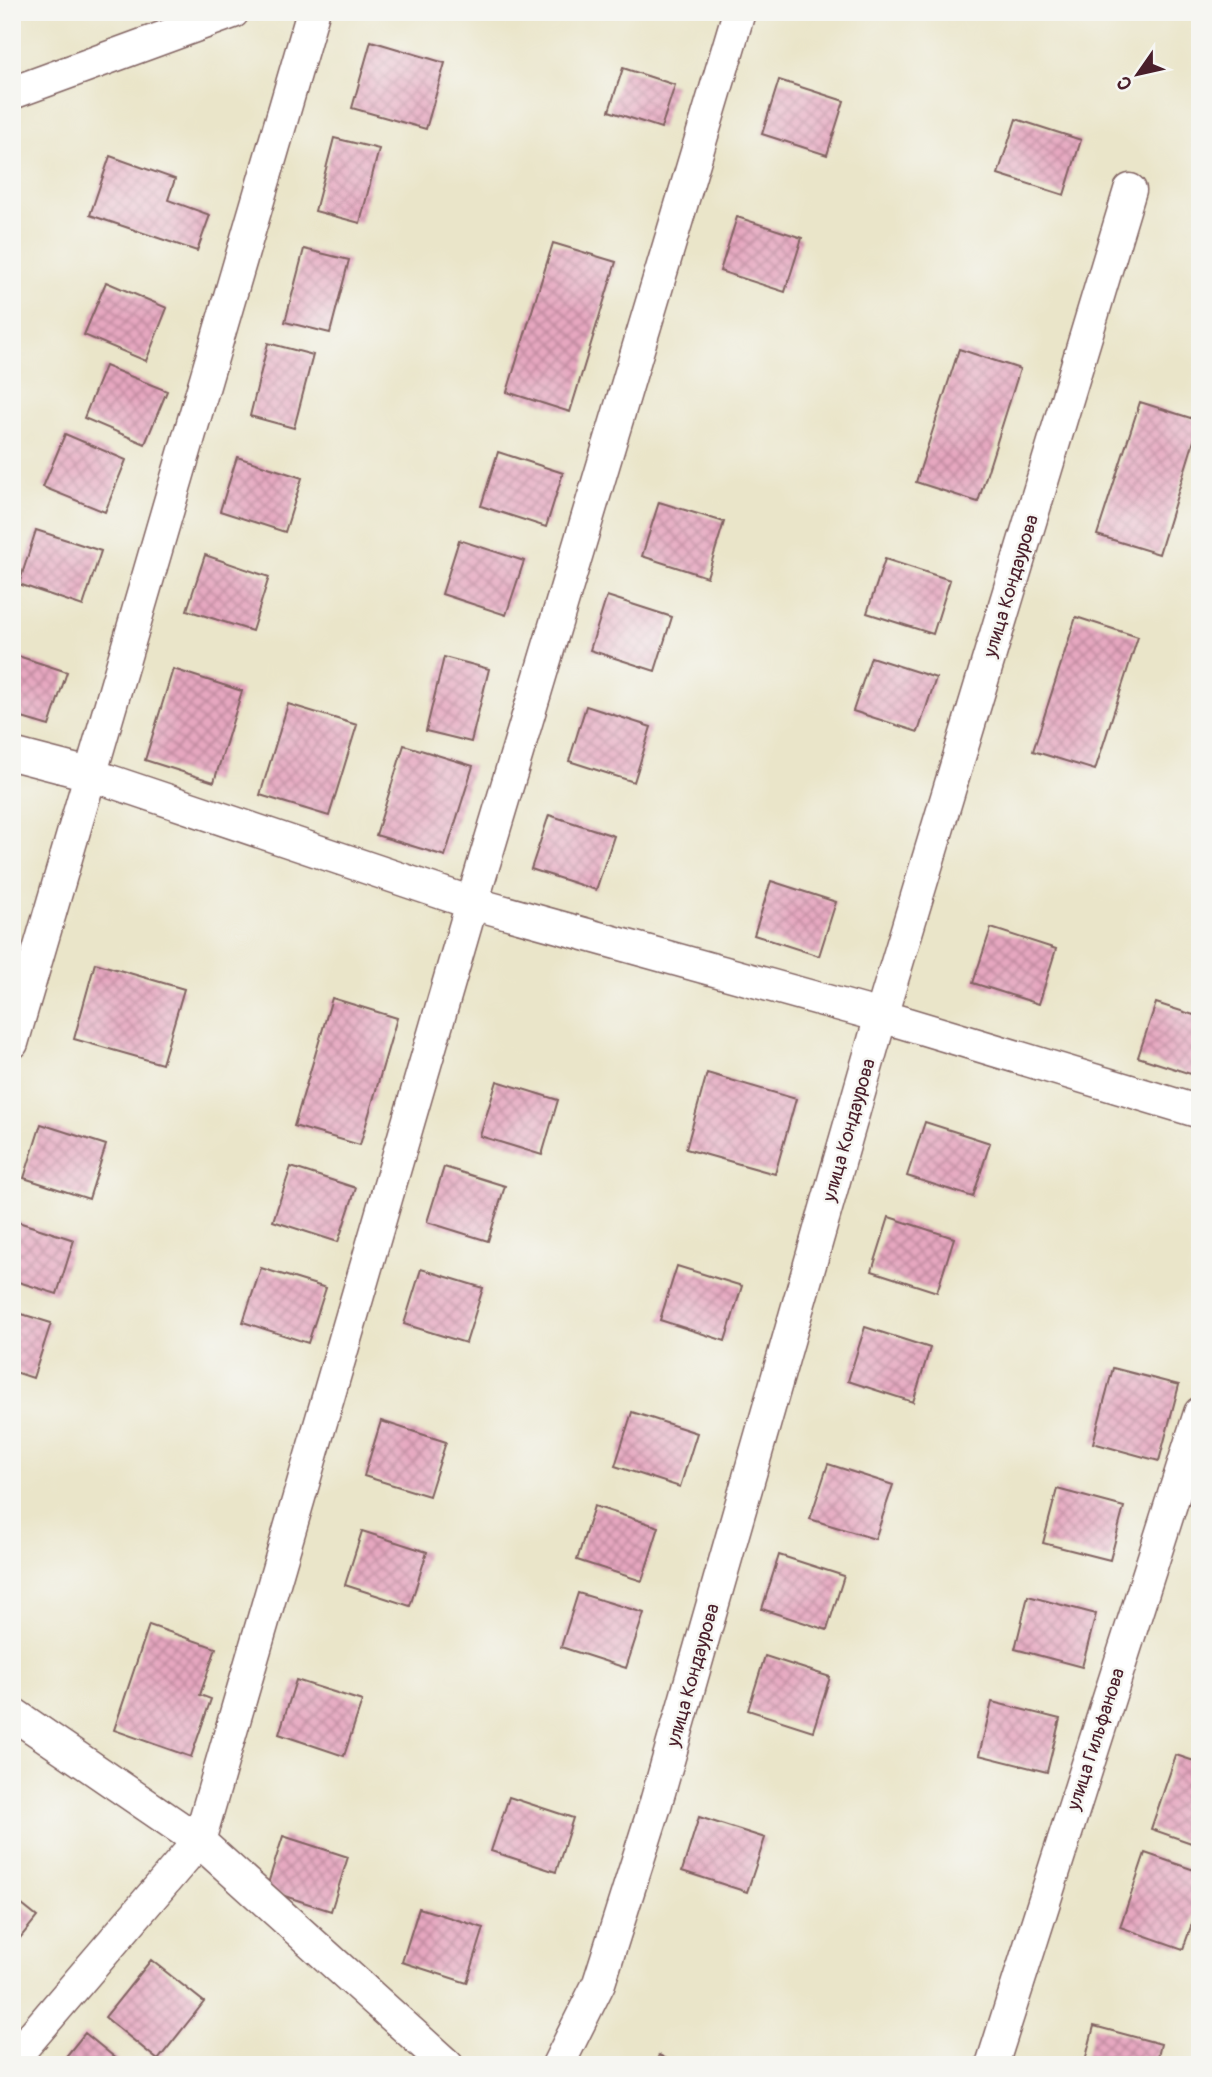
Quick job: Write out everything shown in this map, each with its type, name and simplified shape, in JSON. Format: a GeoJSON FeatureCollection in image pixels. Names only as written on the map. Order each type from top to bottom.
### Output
{"type":"FeatureCollection","features":[{"type":"Feature","properties":{"kind":"street"},"geometry":{"type":"LineString","coordinates":[[12,93],[233,12]]}},
{"type":"Feature","properties":{"kind":"street"},"geometry":{"type":"LineString","coordinates":[[12,1042],[313,12]]}},
{"type":"Feature","properties":{"kind":"street"},"geometry":{"type":"LineString","coordinates":[[12,2060],[199,1841],[472,903],[738,12]]}},
{"type":"Feature","properties":{"kind":"street","name":"улица Кондаурова"},"geometry":{"type":"LineString","coordinates":[[558,2065],[599,1983],[655,1806],[881,1016],[1130,190]]}},
{"type":"Feature","properties":{"kind":"street"},"geometry":{"type":"LineString","coordinates":[[12,754],[89,774],[472,903],[881,1016],[1200,1112]]}},
{"type":"Feature","properties":{"kind":"street","name":"улица Гильфанова"},"geometry":{"type":"LineString","coordinates":[[992,2065],[1200,1413]]}},
{"type":"Feature","properties":{"kind":"street"},"geometry":{"type":"LineString","coordinates":[[12,1713],[199,1841],[447,2065]]}},
{"type":"Feature","properties":{"kind":"building"},"geometry":{"type":"Polygon","coordinates":[[[371,41],[445,63],[426,129],[352,108],[371,41]]]}},
{"type":"Feature","properties":{"kind":"building"},"geometry":{"type":"Polygon","coordinates":[[[623,68],[675,85],[661,128],[609,111],[623,68]]]}},
{"type":"Feature","properties":{"kind":"building"},"geometry":{"type":"Polygon","coordinates":[[[779,80],[844,101],[827,155],[762,134],[779,80]]]}},
{"type":"Feature","properties":{"kind":"building"},"geometry":{"type":"Polygon","coordinates":[[[1016,119],[1081,140],[1064,195],[998,174],[1016,119]]]}},
{"type":"Feature","properties":{"kind":"building"},"geometry":{"type":"Polygon","coordinates":[[[334,138],[379,149],[360,223],[315,211],[334,138]]]}},
{"type":"Feature","properties":{"kind":"building"},"geometry":{"type":"Polygon","coordinates":[[[110,156],[175,179],[168,200],[210,215],[197,251],[90,215],[110,156]]]}},
{"type":"Feature","properties":{"kind":"building"},"geometry":{"type":"Polygon","coordinates":[[[737,217],[802,238],[785,292],[720,271],[737,217]]]}},
{"type":"Feature","properties":{"kind":"building"},"geometry":{"type":"Polygon","coordinates":[[[553,243],[616,262],[570,412],[507,392],[553,243]]]}},
{"type":"Feature","properties":{"kind":"building"},"geometry":{"type":"Polygon","coordinates":[[[304,249],[349,260],[330,333],[285,322],[304,249]]]}},
{"type":"Feature","properties":{"kind":"building"},"geometry":{"type":"Polygon","coordinates":[[[106,282],[167,308],[146,361],[84,335],[106,282]]]}},
{"type":"Feature","properties":{"kind":"building"},"geometry":{"type":"Polygon","coordinates":[[[268,343],[313,355],[294,428],[250,416],[268,343]]]}},
{"type":"Feature","properties":{"kind":"building"},"geometry":{"type":"Polygon","coordinates":[[[959,349],[1020,369],[978,502],[916,482],[959,349]]]}},
{"type":"Feature","properties":{"kind":"building"},"geometry":{"type":"Polygon","coordinates":[[[105,366],[167,391],[145,444],[84,418],[105,366]]]}},
{"type":"Feature","properties":{"kind":"building"},"geometry":{"type":"Polygon","coordinates":[[[1140,402],[1200,421],[1159,554],[1097,535],[1140,402]]]}},
{"type":"Feature","properties":{"kind":"building"},"geometry":{"type":"Polygon","coordinates":[[[65,434],[126,460],[105,512],[43,487],[65,434]]]}},
{"type":"Feature","properties":{"kind":"building"},"geometry":{"type":"Polygon","coordinates":[[[498,452],[563,473],[546,527],[481,506],[498,452]]]}},
{"type":"Feature","properties":{"kind":"building"},"geometry":{"type":"Polygon","coordinates":[[[237,457],[302,478],[285,532],[220,511],[237,457]]]}},
{"type":"Feature","properties":{"kind":"building"},"geometry":{"type":"Polygon","coordinates":[[[659,502],[724,522],[707,577],[642,556],[659,502]]]}},
{"type":"Feature","properties":{"kind":"building"},"geometry":{"type":"Polygon","coordinates":[[[36,530],[101,551],[83,606],[19,584],[36,530]]]}},
{"type":"Feature","properties":{"kind":"building"},"geometry":{"type":"Polygon","coordinates":[[[459,540],[524,561],[506,615],[442,594],[459,540]]]}},
{"type":"Feature","properties":{"kind":"building"},"geometry":{"type":"Polygon","coordinates":[[[205,555],[269,577],[252,631],[187,610],[205,555]]]}},
{"type":"Feature","properties":{"kind":"building"},"geometry":{"type":"Polygon","coordinates":[[[885,559],[950,580],[933,634],[867,613],[885,559]]]}},
{"type":"Feature","properties":{"kind":"building"},"geometry":{"type":"Polygon","coordinates":[[[607,596],[672,617],[655,671],[590,650],[607,596]]]}},
{"type":"Feature","properties":{"kind":"building"},"geometry":{"type":"Polygon","coordinates":[[[1076,617],[1138,637],[1095,770],[1033,751],[1076,617]]]}},
{"type":"Feature","properties":{"kind":"building"},"geometry":{"type":"Polygon","coordinates":[[[12,654],[67,672],[49,726],[12,715],[12,654]]]}},
{"type":"Feature","properties":{"kind":"building"},"geometry":{"type":"Polygon","coordinates":[[[444,657],[489,669],[471,742],[426,731],[444,657]]]}},
{"type":"Feature","properties":{"kind":"building"},"geometry":{"type":"Polygon","coordinates":[[[871,657],[936,678],[918,732],[853,711],[871,657]]]}},
{"type":"Feature","properties":{"kind":"building"},"geometry":{"type":"Polygon","coordinates":[[[173,669],[242,691],[214,782],[145,760],[173,669]]]}},
{"type":"Feature","properties":{"kind":"building"},"geometry":{"type":"Polygon","coordinates":[[[288,704],[357,725],[329,816],[260,795],[288,704]]]}},
{"type":"Feature","properties":{"kind":"building"},"geometry":{"type":"Polygon","coordinates":[[[586,706],[651,727],[634,782],[569,761],[586,706]]]}},
{"type":"Feature","properties":{"kind":"building"},"geometry":{"type":"Polygon","coordinates":[[[404,745],[473,766],[445,856],[376,835],[404,745]]]}},
{"type":"Feature","properties":{"kind":"building"},"geometry":{"type":"Polygon","coordinates":[[[549,815],[614,836],[596,890],[531,869],[549,815]]]}},
{"type":"Feature","properties":{"kind":"building"},"geometry":{"type":"Polygon","coordinates":[[[771,881],[836,902],[819,956],[754,935],[771,881]]]}},
{"type":"Feature","properties":{"kind":"building"},"geometry":{"type":"Polygon","coordinates":[[[991,928],[1056,949],[1039,1004],[973,983],[991,928]]]}},
{"type":"Feature","properties":{"kind":"building"},"geometry":{"type":"Polygon","coordinates":[[[95,963],[184,989],[162,1064],[74,1039],[95,963]]]}},
{"type":"Feature","properties":{"kind":"building"},"geometry":{"type":"Polygon","coordinates":[[[332,998],[397,1018],[360,1145],[294,1126],[332,998]]]}},
{"type":"Feature","properties":{"kind":"building"},"geometry":{"type":"Polygon","coordinates":[[[1156,1003],[1200,1017],[1200,1077],[1138,1057],[1156,1003]]]}},
{"type":"Feature","properties":{"kind":"building"},"geometry":{"type":"Polygon","coordinates":[[[707,1073],[796,1099],[775,1174],[686,1149],[707,1073]]]}},
{"type":"Feature","properties":{"kind":"building"},"geometry":{"type":"Polygon","coordinates":[[[497,1081],[558,1100],[542,1155],[480,1136],[497,1081]]]}},
{"type":"Feature","properties":{"kind":"building"},"geometry":{"type":"Polygon","coordinates":[[[925,1122],[990,1143],[973,1197],[907,1176],[925,1122]]]}},
{"type":"Feature","properties":{"kind":"building"},"geometry":{"type":"Polygon","coordinates":[[[41,1124],[106,1145],[89,1199],[24,1178],[41,1124]]]}},
{"type":"Feature","properties":{"kind":"building"},"geometry":{"type":"Polygon","coordinates":[[[291,1167],[356,1188],[338,1242],[273,1221],[291,1167]]]}},
{"type":"Feature","properties":{"kind":"building"},"geometry":{"type":"Polygon","coordinates":[[[444,1167],[505,1186],[488,1241],[427,1222],[444,1167]]]}},
{"type":"Feature","properties":{"kind":"building"},"geometry":{"type":"Polygon","coordinates":[[[889,1217],[954,1238],[937,1292],[872,1271],[889,1217]]]}},
{"type":"Feature","properties":{"kind":"building"},"geometry":{"type":"Polygon","coordinates":[[[12,1220],[74,1240],[57,1294],[12,1280],[12,1220]]]}},
{"type":"Feature","properties":{"kind":"building"},"geometry":{"type":"Polygon","coordinates":[[[677,1266],[742,1286],[725,1341],[660,1320],[677,1266]]]}},
{"type":"Feature","properties":{"kind":"building"},"geometry":{"type":"Polygon","coordinates":[[[261,1268],[326,1288],[308,1343],[243,1322],[261,1268]]]}},
{"type":"Feature","properties":{"kind":"building"},"geometry":{"type":"Polygon","coordinates":[[[421,1269],[483,1288],[466,1343],[404,1324],[421,1269]]]}},
{"type":"Feature","properties":{"kind":"building"},"geometry":{"type":"Polygon","coordinates":[[[12,1311],[51,1323],[33,1378],[12,1371],[12,1311]]]}},
{"type":"Feature","properties":{"kind":"building"},"geometry":{"type":"Polygon","coordinates":[[[865,1327],[930,1348],[913,1402],[848,1381],[865,1327]]]}},
{"type":"Feature","properties":{"kind":"building"},"geometry":{"type":"Polygon","coordinates":[[[1113,1368],[1179,1385],[1159,1461],[1093,1443],[1113,1368]]]}},
{"type":"Feature","properties":{"kind":"building"},"geometry":{"type":"Polygon","coordinates":[[[632,1412],[697,1433],[680,1487],[615,1466],[632,1412]]]}},
{"type":"Feature","properties":{"kind":"building"},"geometry":{"type":"Polygon","coordinates":[[[381,1421],[446,1442],[429,1496],[364,1476],[381,1421]]]}},
{"type":"Feature","properties":{"kind":"building"},"geometry":{"type":"Polygon","coordinates":[[[828,1464],[893,1485],[875,1539],[810,1519],[828,1464]]]}},
{"type":"Feature","properties":{"kind":"building"},"geometry":{"type":"Polygon","coordinates":[[[1057,1489],[1124,1507],[1110,1560],[1043,1543],[1057,1489]]]}},
{"type":"Feature","properties":{"kind":"building"},"geometry":{"type":"Polygon","coordinates":[[[594,1506],[659,1527],[642,1581],[577,1560],[594,1506]]]}},
{"type":"Feature","properties":{"kind":"building"},"geometry":{"type":"Polygon","coordinates":[[[362,1531],[427,1552],[410,1606],[345,1585],[362,1531]]]}},
{"type":"Feature","properties":{"kind":"building"},"geometry":{"type":"Polygon","coordinates":[[[779,1555],[844,1576],[827,1630],[762,1609],[779,1555]]]}},
{"type":"Feature","properties":{"kind":"building"},"geometry":{"type":"Polygon","coordinates":[[[578,1593],[644,1613],[626,1668],[561,1647],[578,1593]]]}},
{"type":"Feature","properties":{"kind":"building"},"geometry":{"type":"Polygon","coordinates":[[[1028,1596],[1096,1614],[1082,1667],[1015,1649],[1028,1596]]]}},
{"type":"Feature","properties":{"kind":"building"},"geometry":{"type":"Polygon","coordinates":[[[149,1625],[216,1648],[200,1695],[211,1699],[191,1757],[114,1730],[149,1625]]]}},
{"type":"Feature","properties":{"kind":"building"},"geometry":{"type":"Polygon","coordinates":[[[765,1656],[830,1677],[813,1731],[748,1710],[765,1656]]]}},
{"type":"Feature","properties":{"kind":"building"},"geometry":{"type":"Polygon","coordinates":[[[296,1680],[362,1701],[344,1756],[279,1734],[296,1680]]]}},
{"type":"Feature","properties":{"kind":"building"},"geometry":{"type":"Polygon","coordinates":[[[992,1702],[1060,1719],[1047,1772],[979,1755],[992,1702]]]}},
{"type":"Feature","properties":{"kind":"building"},"geometry":{"type":"Polygon","coordinates":[[[1176,1755],[1200,1763],[1200,1846],[1151,1829],[1176,1755]]]}},
{"type":"Feature","properties":{"kind":"building"},"geometry":{"type":"Polygon","coordinates":[[[509,1797],[573,1818],[556,1872],[491,1851],[509,1797]]]}},
{"type":"Feature","properties":{"kind":"building"},"geometry":{"type":"Polygon","coordinates":[[[699,1817],[765,1838],[747,1892],[682,1871],[699,1817]]]}},
{"type":"Feature","properties":{"kind":"building"},"geometry":{"type":"Polygon","coordinates":[[[283,1836],[348,1857],[331,1911],[266,1890],[283,1836]]]}},
{"type":"Feature","properties":{"kind":"building"},"geometry":{"type":"Polygon","coordinates":[[[1145,1853],[1200,1872],[1200,1901],[1183,1949],[1120,1927],[1145,1853]]]}},
{"type":"Feature","properties":{"kind":"building"},"geometry":{"type":"Polygon","coordinates":[[[12,1897],[37,1917],[12,1948],[12,1897]]]}},
{"type":"Feature","properties":{"kind":"building"},"geometry":{"type":"Polygon","coordinates":[[[419,1908],[484,1928],[467,1983],[402,1962],[419,1908]]]}},
{"type":"Feature","properties":{"kind":"building"},"geometry":{"type":"Polygon","coordinates":[[[151,1960],[204,2002],[158,2060],[105,2017],[151,1960]]]}},
{"type":"Feature","properties":{"kind":"building"},"geometry":{"type":"Polygon","coordinates":[[[1094,2026],[1161,2044],[1156,2065],[1084,2065],[1094,2026]]]}},
{"type":"Feature","properties":{"kind":"building"},"geometry":{"type":"Polygon","coordinates":[[[85,2033],[124,2065],[59,2065],[85,2033]]]}},
{"type":"Feature","properties":{"kind":"building"},"geometry":{"type":"Polygon","coordinates":[[[659,2055],[678,2065],[654,2065],[659,2055]]]}}]}
